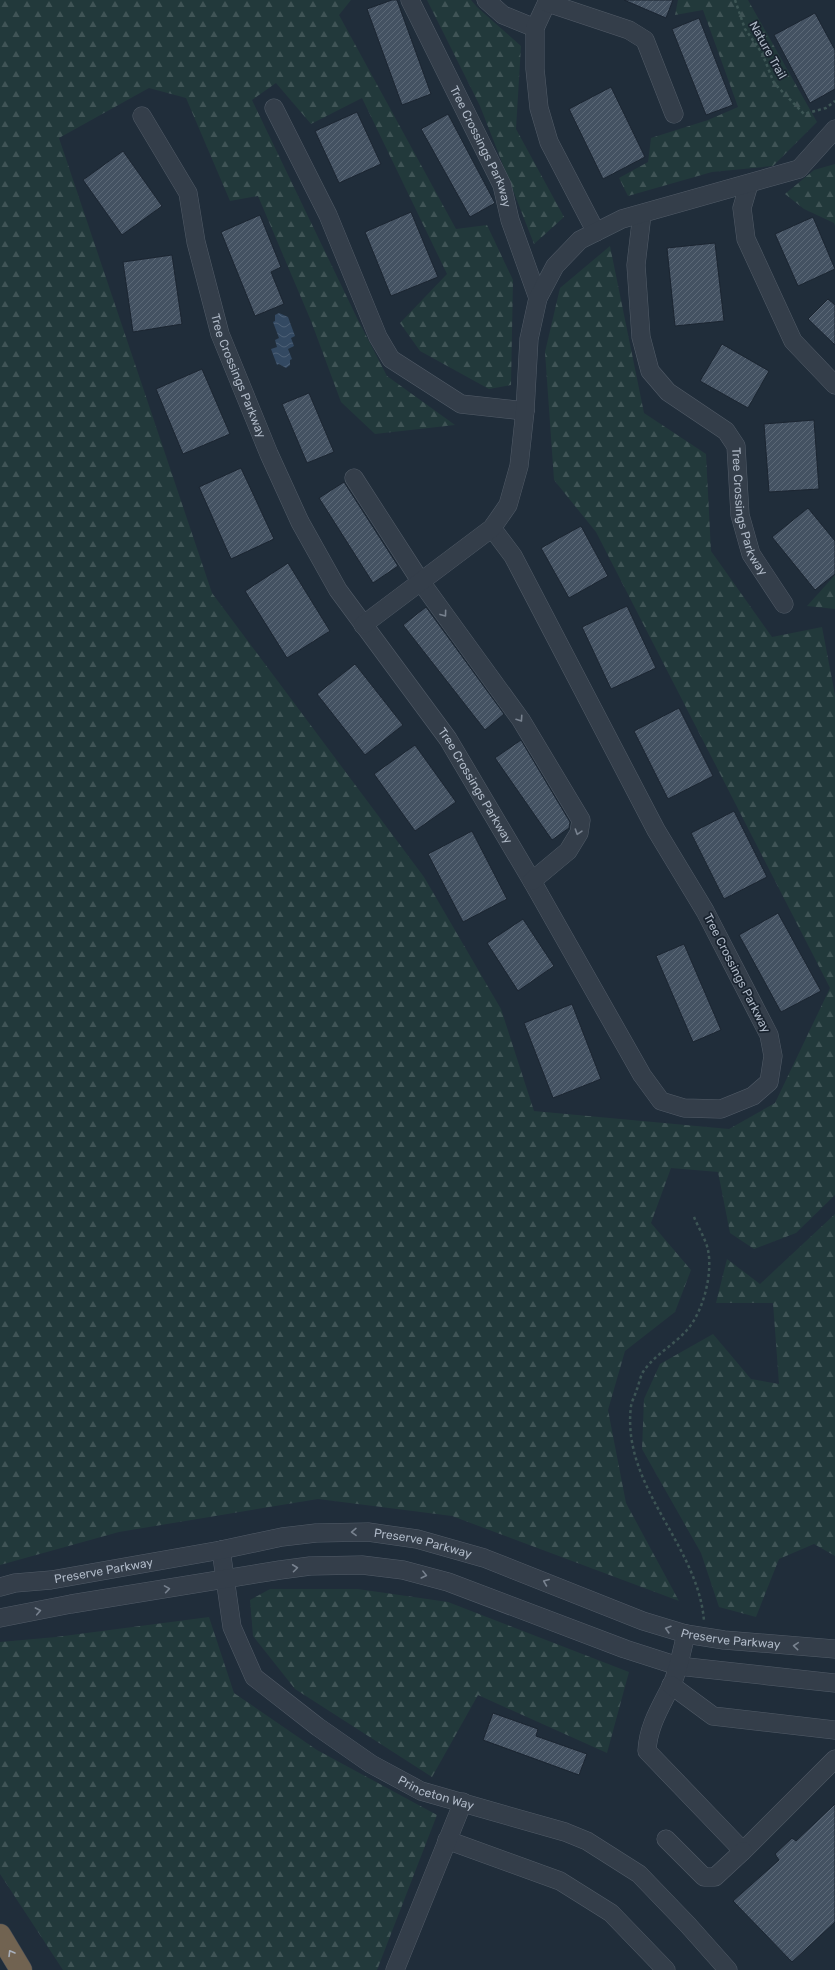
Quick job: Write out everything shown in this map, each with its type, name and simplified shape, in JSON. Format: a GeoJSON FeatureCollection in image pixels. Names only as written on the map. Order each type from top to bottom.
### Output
{"type":"FeatureCollection","features":[{"type":"Feature","properties":{"kind":"highway"},"geometry":{"type":"LineString","coordinates":[[0,1935],[21,1970]]}},
{"type":"Feature","properties":{"kind":"street","name":"Tree Crossings Parkway"},"geometry":{"type":"LineString","coordinates":[[410,0],[502,185],[510,220],[538,298]]}},
{"type":"Feature","properties":{"kind":"street"},"geometry":{"type":"LineString","coordinates":[[486,0],[503,15],[535,28]]}},
{"type":"Feature","properties":{"kind":"street"},"geometry":{"type":"LineString","coordinates":[[596,232],[549,142],[538,108],[535,69],[535,28],[548,1],[629,30],[645,40],[674,114]]}},
{"type":"Feature","properties":{"kind":"street"},"geometry":{"type":"LineString","coordinates":[[274,108],[328,215],[378,337],[391,359],[461,404],[482,408],[525,411]]}},
{"type":"Feature","properties":{"kind":"street","name":"Tree Crossings Parkway"},"geometry":{"type":"LineString","coordinates":[[142,116],[188,194],[196,242],[220,334],[269,454],[300,522],[334,583],[363,626],[448,739],[532,881],[642,1075],[661,1101],[684,1108],[721,1109],[752,1096],[769,1082],[773,1056],[769,1035],[705,912],[656,830],[513,556],[492,528]]}},
{"type":"Feature","properties":{"kind":"street"},"geometry":{"type":"LineString","coordinates":[[363,626],[492,528],[508,505],[519,466],[525,411],[529,339],[538,298],[555,266],[580,240],[622,219],[799,169],[835,129]]}},
{"type":"Feature","properties":{"kind":"street"},"geometry":{"type":"LineString","coordinates":[[749,184],[742,208],[746,239],[794,342],[835,385]]}},
{"type":"Feature","properties":{"kind":"street","name":"Tree Crossings Parkway"},"geometry":{"type":"LineString","coordinates":[[642,214],[636,265],[641,337],[650,371],[668,392],[726,431],[736,446],[740,516],[750,554],[784,604]]}},
{"type":"Feature","properties":{"kind":"street"},"geometry":{"type":"LineString","coordinates":[[354,478],[421,582],[521,720],[581,820],[579,833],[568,851],[532,881]]}},
{"type":"Feature","properties":{"kind":"street","name":"Preserve Parkway"},"geometry":{"type":"LineString","coordinates":[[0,1587],[15,1583],[51,1580],[221,1550],[282,1537],[316,1533],[368,1532],[417,1539],[484,1558],[642,1621],[686,1634],[835,1649]]}},
{"type":"Feature","properties":{"kind":"street","name":"Princeton Way"},"geometry":{"type":"LineString","coordinates":[[221,1550],[232,1626],[254,1677],[318,1728],[371,1764],[421,1791],[565,1832],[587,1841],[611,1855],[638,1874],[688,1925],[728,1970]]}},
{"type":"Feature","properties":{"kind":"street"},"geometry":{"type":"LineString","coordinates":[[0,1618],[71,1604],[310,1566],[362,1565],[403,1570],[448,1582],[625,1649],[678,1666],[835,1683]]}},
{"type":"Feature","properties":{"kind":"street"},"geometry":{"type":"LineString","coordinates":[[686,1634],[678,1666],[671,1685],[658,1709],[648,1737],[647,1751],[743,1851]]}},
{"type":"Feature","properties":{"kind":"street"},"geometry":{"type":"LineString","coordinates":[[671,1685],[713,1716],[835,1730]]}},
{"type":"Feature","properties":{"kind":"street"},"geometry":{"type":"LineString","coordinates":[[666,1839],[704,1877],[715,1877],[835,1759]]}},
{"type":"Feature","properties":{"kind":"street"},"geometry":{"type":"LineString","coordinates":[[395,1970],[463,1802]]}},
{"type":"Feature","properties":{"kind":"street"},"geometry":{"type":"LineString","coordinates":[[447,1840],[560,1881],[611,1913],[666,1970]]}},
{"type":"Feature","properties":{"kind":"path","name":"Nature Trail"},"geometry":{"type":"LineString","coordinates":[[735,0],[745,29],[762,53],[774,83],[789,100],[804,114],[826,108],[835,101]]}},
{"type":"Feature","properties":{"kind":"path"},"geometry":{"type":"LineString","coordinates":[[694,1217],[708,1250],[709,1276],[702,1304],[688,1330],[643,1372],[631,1405],[630,1435],[639,1469],[651,1498],[673,1533],[690,1570],[702,1606],[705,1637]]}},
{"type":"Feature","properties":{"kind":"green space"},"geometry":{"type":"Polygon","coordinates":[[[0,0],[351,0],[339,15],[456,229],[487,225],[513,280],[511,385],[489,389],[420,351],[400,323],[447,274],[362,98],[311,124],[276,83],[252,100],[357,318],[387,376],[455,425],[375,434],[341,402],[311,321],[258,196],[230,201],[186,98],[149,88],[59,138],[212,593],[424,877],[501,1009],[534,1111],[729,1129],[775,1103],[830,988],[596,532],[554,480],[545,352],[560,288],[610,246],[644,413],[706,454],[711,551],[772,637],[822,627],[835,695],[835,1195],[796,1233],[754,1249],[730,1233],[718,1172],[671,1168],[651,1223],[691,1270],[675,1312],[625,1351],[608,1410],[626,1503],[679,1601],[452,1516],[318,1499],[119,1532],[0,1565],[0,0]]]}},
{"type":"Feature","properties":{"kind":"green space"},"geometry":{"type":"Polygon","coordinates":[[[427,0],[471,0],[521,46],[516,129],[564,217],[534,244],[480,106],[427,0]]]}},
{"type":"Feature","properties":{"kind":"green space"},"geometry":{"type":"Polygon","coordinates":[[[678,0],[748,0],[817,122],[773,166],[712,172],[628,196],[619,178],[648,162],[651,138],[708,120],[738,107],[703,10],[675,15],[678,0]]]}},
{"type":"Feature","properties":{"kind":"green space"},"geometry":{"type":"Polygon","coordinates":[[[835,164],[835,226],[834,223],[804,209],[785,194],[814,170],[835,164]]]}},
{"type":"Feature","properties":{"kind":"green space"},"geometry":{"type":"Polygon","coordinates":[[[835,575],[835,609],[807,606],[835,575]]]}},
{"type":"Feature","properties":{"kind":"green space"},"geometry":{"type":"Polygon","coordinates":[[[835,1214],[835,1556],[814,1544],[779,1559],[756,1617],[719,1607],[701,1553],[642,1449],[644,1399],[660,1364],[713,1334],[751,1379],[779,1384],[773,1303],[716,1303],[727,1259],[760,1284],[835,1214]]]}},
{"type":"Feature","properties":{"kind":"green space"},"geometry":{"type":"Polygon","coordinates":[[[270,1589],[358,1589],[448,1602],[629,1672],[607,1753],[478,1695],[432,1777],[295,1689],[253,1636],[250,1600],[270,1589]]]}},
{"type":"Feature","properties":{"kind":"green space"},"geometry":{"type":"Polygon","coordinates":[[[209,1617],[234,1693],[317,1750],[437,1815],[377,1970],[63,1970],[0,1874],[0,1642],[56,1637],[209,1617]]]}},
{"type":"Feature","properties":{"kind":"water"},"geometry":{"type":"Polygon","coordinates":[[[279,313],[288,317],[295,336],[291,338],[294,346],[288,349],[292,359],[290,360],[290,365],[286,368],[279,364],[277,365],[271,349],[277,347],[275,340],[279,338],[273,322],[275,321],[275,315],[279,313]]]}},
{"type":"Feature","properties":{"kind":"building"},"geometry":{"type":"Polygon","coordinates":[[[392,0],[397,0],[431,94],[402,105],[367,9],[392,0]]]}},
{"type":"Feature","properties":{"kind":"building"},"geometry":{"type":"Polygon","coordinates":[[[624,0],[673,0],[666,18],[624,0]]]}},
{"type":"Feature","properties":{"kind":"building"},"geometry":{"type":"Polygon","coordinates":[[[815,13],[835,50],[835,89],[810,103],[774,35],[815,13]]]}},
{"type":"Feature","properties":{"kind":"building"},"geometry":{"type":"Polygon","coordinates":[[[699,18],[733,105],[706,115],[672,29],[699,18]]]}},
{"type":"Feature","properties":{"kind":"building"},"geometry":{"type":"Polygon","coordinates":[[[611,87],[645,157],[603,179],[569,109],[611,87]]]}},
{"type":"Feature","properties":{"kind":"building"},"geometry":{"type":"Polygon","coordinates":[[[357,112],[381,164],[339,183],[315,131],[357,112]]]}},
{"type":"Feature","properties":{"kind":"building"},"geometry":{"type":"Polygon","coordinates":[[[448,114],[495,203],[470,217],[421,129],[448,114]]]}},
{"type":"Feature","properties":{"kind":"building"},"geometry":{"type":"Polygon","coordinates":[[[123,151],[162,206],[122,235],[83,180],[123,151]]]}},
{"type":"Feature","properties":{"kind":"building"},"geometry":{"type":"Polygon","coordinates":[[[411,212],[438,277],[391,296],[365,232],[411,212]]]}},
{"type":"Feature","properties":{"kind":"building"},"geometry":{"type":"Polygon","coordinates":[[[260,215],[281,267],[271,272],[284,304],[255,316],[221,232],[260,215]]]}},
{"type":"Feature","properties":{"kind":"building"},"geometry":{"type":"Polygon","coordinates":[[[813,217],[835,269],[798,286],[775,234],[813,217]]]}},
{"type":"Feature","properties":{"kind":"building"},"geometry":{"type":"Polygon","coordinates":[[[715,243],[724,321],[675,326],[667,248],[715,243]]]}},
{"type":"Feature","properties":{"kind":"building"},"geometry":{"type":"Polygon","coordinates":[[[172,255],[182,324],[133,332],[123,262],[172,255]]]}},
{"type":"Feature","properties":{"kind":"building"},"geometry":{"type":"Polygon","coordinates":[[[828,299],[835,305],[835,345],[808,319],[828,299]]]}},
{"type":"Feature","properties":{"kind":"building"},"geometry":{"type":"Polygon","coordinates":[[[722,344],[769,371],[748,408],[700,381],[722,344]]]}},
{"type":"Feature","properties":{"kind":"building"},"geometry":{"type":"Polygon","coordinates":[[[202,369],[230,434],[183,454],[156,389],[202,369]]]}},
{"type":"Feature","properties":{"kind":"building"},"geometry":{"type":"Polygon","coordinates":[[[309,393],[334,452],[307,463],[282,404],[309,393]]]}},
{"type":"Feature","properties":{"kind":"building"},"geometry":{"type":"Polygon","coordinates":[[[814,420],[819,489],[769,492],[764,424],[814,420]]]}},
{"type":"Feature","properties":{"kind":"building"},"geometry":{"type":"Polygon","coordinates":[[[241,468],[274,539],[231,559],[199,487],[241,468]]]}},
{"type":"Feature","properties":{"kind":"building"},"geometry":{"type":"Polygon","coordinates":[[[344,482],[398,566],[373,583],[319,498],[344,482]]]}},
{"type":"Feature","properties":{"kind":"building"},"geometry":{"type":"Polygon","coordinates":[[[808,508],[835,541],[835,574],[815,590],[772,537],[808,508]]]}},
{"type":"Feature","properties":{"kind":"building"},"geometry":{"type":"Polygon","coordinates":[[[581,526],[608,576],[569,598],[541,548],[581,526]]]}},
{"type":"Feature","properties":{"kind":"building"},"geometry":{"type":"Polygon","coordinates":[[[288,563],[330,631],[287,658],[245,591],[288,563]]]}},
{"type":"Feature","properties":{"kind":"building"},"geometry":{"type":"Polygon","coordinates":[[[627,606],[656,668],[611,689],[582,627],[627,606]]]}},
{"type":"Feature","properties":{"kind":"building"},"geometry":{"type":"Polygon","coordinates":[[[426,607],[504,714],[485,730],[403,625],[426,607]]]}},
{"type":"Feature","properties":{"kind":"building"},"geometry":{"type":"Polygon","coordinates":[[[355,664],[403,725],[365,755],[317,694],[355,664]]]}},
{"type":"Feature","properties":{"kind":"building"},"geometry":{"type":"Polygon","coordinates":[[[679,708],[713,776],[668,799],[634,731],[679,708]]]}},
{"type":"Feature","properties":{"kind":"building"},"geometry":{"type":"Polygon","coordinates":[[[521,740],[570,822],[569,828],[552,840],[495,758],[521,740]]]}},
{"type":"Feature","properties":{"kind":"building"},"geometry":{"type":"Polygon","coordinates":[[[415,745],[456,802],[415,831],[374,774],[415,745]]]}},
{"type":"Feature","properties":{"kind":"building"},"geometry":{"type":"Polygon","coordinates":[[[734,811],[767,877],[724,899],[691,833],[734,811]]]}},
{"type":"Feature","properties":{"kind":"building"},"geometry":{"type":"Polygon","coordinates":[[[472,831],[507,899],[463,922],[428,854],[472,831]]]}},
{"type":"Feature","properties":{"kind":"building"},"geometry":{"type":"Polygon","coordinates":[[[778,913],[821,991],[781,1012],[739,935],[778,913]]]}},
{"type":"Feature","properties":{"kind":"building"},"geometry":{"type":"Polygon","coordinates":[[[523,919],[554,966],[518,991],[487,943],[523,919]]]}},
{"type":"Feature","properties":{"kind":"building"},"geometry":{"type":"Polygon","coordinates":[[[684,944],[721,1030],[693,1042],[656,956],[684,944]]]}},
{"type":"Feature","properties":{"kind":"building"},"geometry":{"type":"Polygon","coordinates":[[[572,1004],[601,1079],[553,1098],[524,1023],[572,1004]]]}},
{"type":"Feature","properties":{"kind":"building"},"geometry":{"type":"Polygon","coordinates":[[[493,1713],[538,1729],[536,1736],[587,1754],[579,1775],[483,1740],[493,1713]]]}},
{"type":"Feature","properties":{"kind":"building"},"geometry":{"type":"Polygon","coordinates":[[[835,1804],[835,1922],[792,1962],[733,1901],[779,1860],[775,1854],[792,1838],[796,1841],[835,1804]]]}}]}
